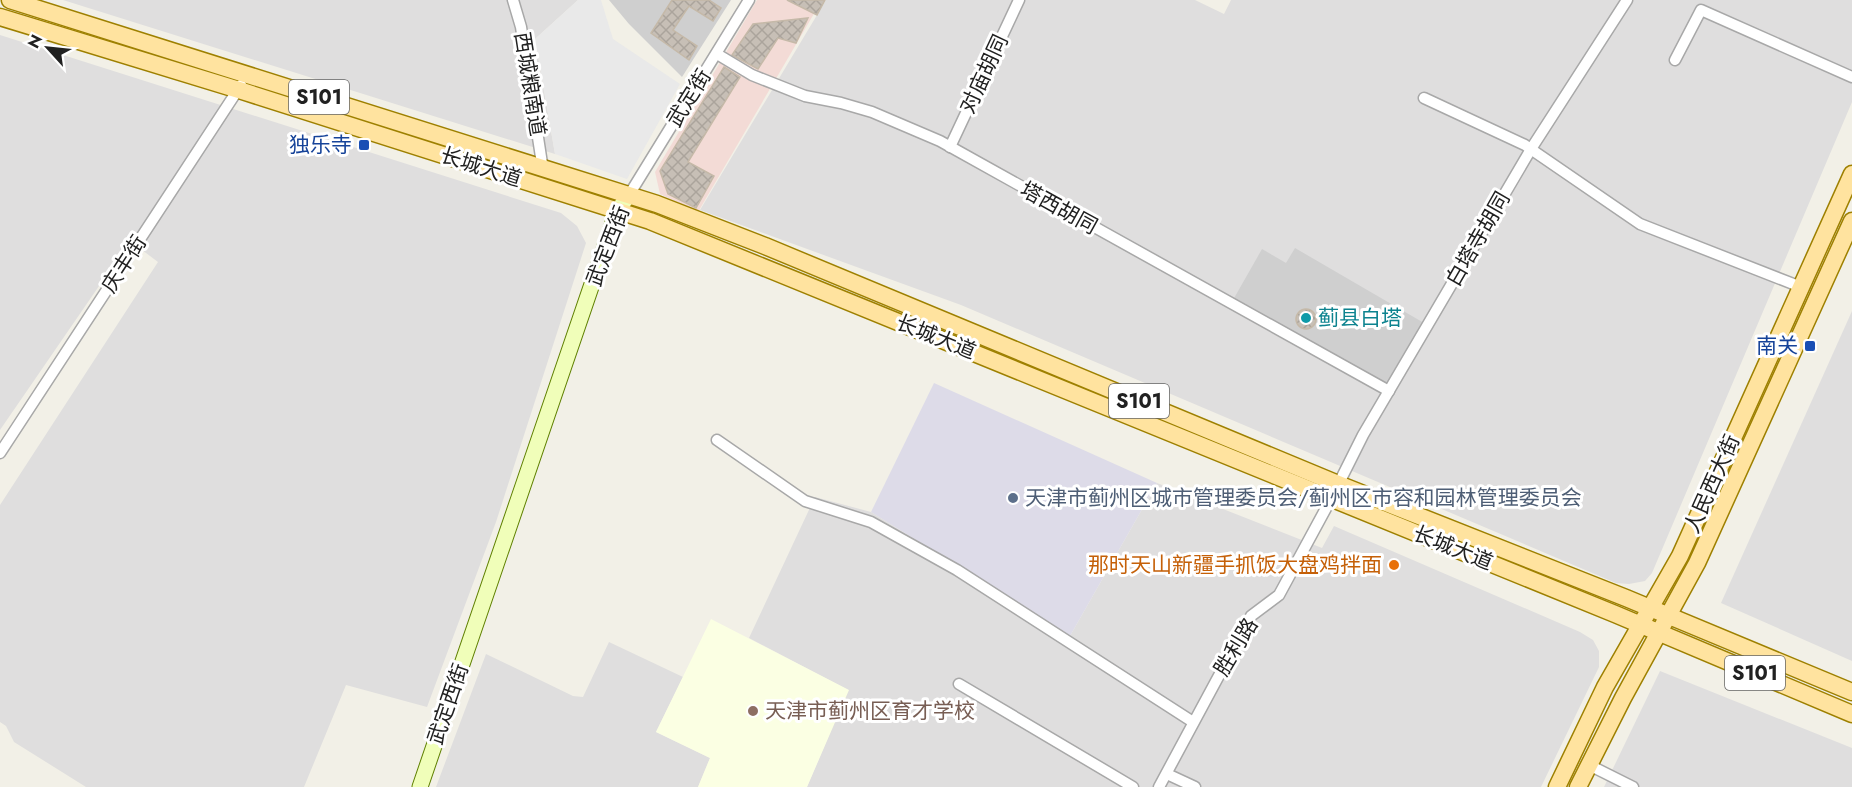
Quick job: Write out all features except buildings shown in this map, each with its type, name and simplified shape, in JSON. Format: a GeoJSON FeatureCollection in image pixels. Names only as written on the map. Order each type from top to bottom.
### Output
{"type":"FeatureCollection","features":[{"type":"Feature","properties":{"kind":"main road","name":"长城大道"},"geometry":{"type":"LineString","coordinates":[[10,0],[543,170],[629,195],[787,255],[1659,633],[1852,714]]}},
{"type":"Feature","properties":{"kind":"main road","name":"长城大道"},"geometry":{"type":"LineString","coordinates":[[0,17],[239,90],[687,235],[1335,491],[1649,608],[1852,692]]}},
{"type":"Feature","properties":{"kind":"main road","name":"人民西大街"},"geometry":{"type":"LineString","coordinates":[[1557,787],[1605,687],[1680,556],[1852,174]]}},
{"type":"Feature","properties":{"kind":"main road","name":"人民西大街"},"geometry":{"type":"LineString","coordinates":[[1578,787],[1697,563],[1852,221]]}},
{"type":"Feature","properties":{"kind":"street","name":"西城粮南道"},"geometry":{"type":"LineString","coordinates":[[513,0],[521,27],[533,90],[543,170]]}},
{"type":"Feature","properties":{"kind":"street","name":"武定街"},"geometry":{"type":"LineString","coordinates":[[629,195],[749,0]]}},
{"type":"Feature","properties":{"kind":"street","name":"对庙胡同"},"geometry":{"type":"LineString","coordinates":[[950,147],[1019,0]]}},
{"type":"Feature","properties":{"kind":"street","name":"白塔寺胡同"},"geometry":{"type":"LineString","coordinates":[[1335,491],[1363,435],[1531,149],[1627,0]]}},
{"type":"Feature","properties":{"kind":"street"},"geometry":{"type":"LineString","coordinates":[[1675,60],[1701,10],[1852,77]]}},
{"type":"Feature","properties":{"kind":"street","name":"塔西胡同"},"geometry":{"type":"LineString","coordinates":[[717,54],[752,75],[805,96],[872,112],[940,141],[1389,391]]}},
{"type":"Feature","properties":{"kind":"street","name":"庆丰街"},"geometry":{"type":"LineString","coordinates":[[0,453],[239,90],[246,74]]}},
{"type":"Feature","properties":{"kind":"street"},"geometry":{"type":"LineString","coordinates":[[1424,98],[1531,149],[1640,224],[1801,287]]}},
{"type":"Feature","properties":{"kind":"street","name":"武定西街"},"geometry":{"type":"LineString","coordinates":[[420,787],[629,195]]}},
{"type":"Feature","properties":{"kind":"street","name":"武定西街"},"geometry":{"type":"LineString","coordinates":[[428,787],[622,213]]}},
{"type":"Feature","properties":{"kind":"street"},"geometry":{"type":"LineString","coordinates":[[717,440],[805,501],[871,522],[957,570],[1193,722]]}},
{"type":"Feature","properties":{"kind":"street","name":"胜利路"},"geometry":{"type":"LineString","coordinates":[[1159,787],[1251,616],[1279,596],[1335,491]]}},
{"type":"Feature","properties":{"kind":"street"},"geometry":{"type":"LineString","coordinates":[[959,684],[1133,787]]}},
{"type":"Feature","properties":{"kind":"street"},"geometry":{"type":"LineString","coordinates":[[1589,765],[1634,787]]}},
{"type":"Feature","properties":{"kind":"street"},"geometry":{"type":"LineString","coordinates":[[1167,774],[1195,787]]}},
{"type":"Feature","properties":{"kind":"shaded area"},"geometry":{"type":"Polygon","coordinates":[[[63,0],[578,0],[535,39],[555,154],[63,0]]]}},
{"type":"Feature","properties":{"kind":"shaded area"},"geometry":{"type":"Polygon","coordinates":[[[578,0],[601,0],[613,39],[680,84],[627,179],[555,154],[535,39],[578,0]]]}},
{"type":"Feature","properties":{"kind":"shaded area"},"geometry":{"type":"Polygon","coordinates":[[[609,0],[731,0],[682,77],[629,24],[609,0]]]}},
{"type":"Feature","properties":{"kind":"shaded area"},"geometry":{"type":"Polygon","coordinates":[[[757,0],[822,0],[698,212],[660,194],[655,172],[757,0]]]}},
{"type":"Feature","properties":{"kind":"shaded area"},"geometry":{"type":"Polygon","coordinates":[[[826,0],[1195,0],[1224,14],[1231,0],[1852,0],[1852,102],[1652,573],[1645,581],[1629,584],[1616,583],[961,305],[700,210],[826,0]]]}},
{"type":"Feature","properties":{"kind":"shaded area"},"geometry":{"type":"Polygon","coordinates":[[[0,35],[561,213],[577,226],[586,243],[496,522],[427,707],[346,685],[304,787],[86,787],[14,742],[6,726],[0,722],[0,505],[158,262],[130,241],[0,430],[0,35]]]}},
{"type":"Feature","properties":{"kind":"shaded area"},"geometry":{"type":"Polygon","coordinates":[[[1295,248],[1424,323],[1386,385],[1233,300],[1262,249],[1286,263],[1295,248]]]}},
{"type":"Feature","properties":{"kind":"shaded area"},"geometry":{"type":"Polygon","coordinates":[[[1852,311],[1852,661],[1721,603],[1852,311]]]}},
{"type":"Feature","properties":{"kind":"shaded area","name":"天津市蓟州区城市管理委员会/蓟州区市容和园林管理委员会"},"geometry":{"type":"Polygon","coordinates":[[[934,383],[1157,483],[1070,636],[871,512],[934,383]]]}},
{"type":"Feature","properties":{"kind":"shaded area"},"geometry":{"type":"Polygon","coordinates":[[[1157,483],[1322,548],[1334,526],[1580,632],[1593,640],[1599,651],[1599,667],[1541,787],[807,787],[848,690],[749,638],[815,497],[871,512],[1070,636],[1157,483]]]}},
{"type":"Feature","properties":{"kind":"shaded area","name":"天津市蓟州区育才学校"},"geometry":{"type":"Polygon","coordinates":[[[711,619],[849,690],[807,787],[698,787],[710,758],[656,732],[711,619]]]}},
{"type":"Feature","properties":{"kind":"shaded area"},"geometry":{"type":"Polygon","coordinates":[[[609,642],[683,677],[656,732],[710,758],[698,787],[436,787],[486,654],[573,696],[583,697],[609,642]]]}},
{"type":"Feature","properties":{"kind":"shaded area"},"geometry":{"type":"Polygon","coordinates":[[[1660,671],[1852,748],[1852,787],[1604,787],[1660,671]]]}},
{"type":"Feature","properties":{"kind":"place","name":"独乐寺"},"geometry":{"type":"Point","coordinates":[364,145]}},
{"type":"Feature","properties":{"kind":"place","name":"蓟县白塔"},"geometry":{"type":"Point","coordinates":[1306,318]}},
{"type":"Feature","properties":{"kind":"place","name":"南关"},"geometry":{"type":"Point","coordinates":[1810,346]}},
{"type":"Feature","properties":{"kind":"place","name":"天津市蓟州区城市管理委员会/蓟州区市容和园林管理委员会"},"geometry":{"type":"Point","coordinates":[1013,498]}},
{"type":"Feature","properties":{"kind":"place","name":"那时天山新疆手抓饭大盘鸡拌面"},"geometry":{"type":"Point","coordinates":[1394,565]}},
{"type":"Feature","properties":{"kind":"place","name":"天津市蓟州区育才学校"},"geometry":{"type":"Point","coordinates":[753,711]}}]}
